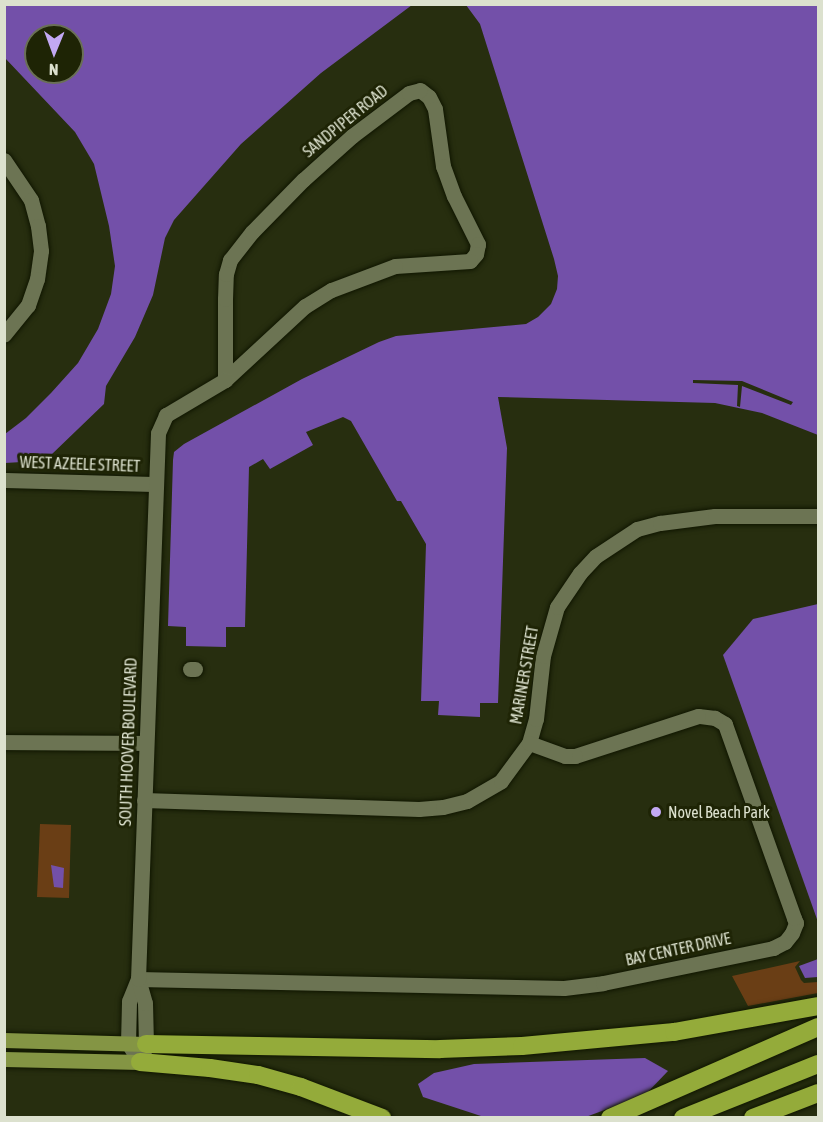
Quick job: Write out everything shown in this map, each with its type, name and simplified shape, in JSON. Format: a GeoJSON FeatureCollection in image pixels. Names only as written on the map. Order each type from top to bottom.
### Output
{"type":"FeatureCollection","features":[{"type":"Feature","properties":{"kind":"highway"},"geometry":{"type":"LineString","coordinates":[[137,1044],[440,1049],[522,1046],[674,1032],[819,1006]]}},
{"type":"Feature","properties":{"kind":"highway"},"geometry":{"type":"LineString","coordinates":[[610,1118],[819,1027]]}},
{"type":"Feature","properties":{"kind":"highway"},"geometry":{"type":"LineString","coordinates":[[140,1062],[258,1075],[301,1087],[382,1118]]}},
{"type":"Feature","properties":{"kind":"highway"},"geometry":{"type":"LineString","coordinates":[[683,1118],[819,1064]]}},
{"type":"Feature","properties":{"kind":"highway"},"geometry":{"type":"LineString","coordinates":[[753,1118],[819,1093]]}},
{"type":"Feature","properties":{"kind":"main road"},"geometry":{"type":"LineString","coordinates":[[4,1040],[137,1044]]}},
{"type":"Feature","properties":{"kind":"main road"},"geometry":{"type":"LineString","coordinates":[[4,1059],[140,1062]]}},
{"type":"Feature","properties":{"kind":"street","name":"SANDPIPER ROAD"},"geometry":{"type":"LineString","coordinates":[[161,422],[166,416],[225,380],[305,306],[331,290],[395,266],[470,261],[476,254],[478,244],[454,196],[443,166],[435,109],[429,97],[420,90],[398,100],[311,172],[252,232],[230,260],[226,274],[225,380]]}},
{"type":"Feature","properties":{"kind":"street"},"geometry":{"type":"LineString","coordinates":[[4,160],[31,200],[38,226],[41,251],[37,279],[28,305],[4,335]]}},
{"type":"Feature","properties":{"kind":"street","name":"SOUTH HOOVER BOULEVARD"},"geometry":{"type":"LineString","coordinates":[[140,1062],[137,1044],[145,1003],[138,979],[145,743],[155,484],[161,422]]}},
{"type":"Feature","properties":{"kind":"street","name":"WEST AZEELE STREET"},"geometry":{"type":"LineString","coordinates":[[4,480],[155,484]]}},
{"type":"Feature","properties":{"kind":"street","name":"MARINER STREET"},"geometry":{"type":"LineString","coordinates":[[144,800],[410,808],[443,807],[466,801],[501,781],[529,743],[536,719],[543,656],[557,607],[580,573],[609,546],[637,529],[688,518],[819,516]]}},
{"type":"Feature","properties":{"kind":"street","name":"BAY CENTER DRIVE"},"geometry":{"type":"LineString","coordinates":[[138,979],[564,988],[773,948],[785,942],[792,933],[796,923],[725,724],[715,718],[698,716],[589,754],[575,756],[529,743]]}},
{"type":"Feature","properties":{"kind":"street"},"geometry":{"type":"LineString","coordinates":[[4,742],[145,743]]}},
{"type":"Feature","properties":{"kind":"shaded area"},"geometry":{"type":"Polygon","coordinates":[[[5,4],[412,5],[321,73],[241,144],[174,220],[165,238],[153,295],[135,337],[106,386],[104,404],[51,455],[22,462],[5,463],[5,434],[26,418],[78,363],[98,329],[111,294],[115,266],[109,226],[94,164],[75,132],[30,84],[84,84],[84,24],[24,24],[24,78],[5,58],[5,4]]]}},
{"type":"Feature","properties":{"kind":"shaded area"},"geometry":{"type":"Polygon","coordinates":[[[466,5],[818,5],[818,435],[762,413],[715,403],[498,397],[507,448],[498,703],[480,703],[480,717],[438,715],[439,701],[421,701],[426,544],[401,501],[397,501],[351,421],[343,417],[306,432],[313,445],[270,469],[263,459],[249,467],[245,627],[226,627],[226,647],[186,646],[186,627],[168,626],[174,452],[184,444],[302,379],[379,342],[396,336],[526,324],[538,317],[551,304],[557,289],[558,276],[554,259],[480,24],[466,5]]]}},
{"type":"Feature","properties":{"kind":"shaded area"},"geometry":{"type":"Polygon","coordinates":[[[818,604],[818,922],[723,655],[753,619],[818,604]]]}},
{"type":"Feature","properties":{"kind":"shaded area"},"geometry":{"type":"Polygon","coordinates":[[[40,824],[71,825],[69,898],[37,897],[40,824]]]}},
{"type":"Feature","properties":{"kind":"shaded area"},"geometry":{"type":"Polygon","coordinates":[[[51,865],[64,868],[63,888],[54,887],[51,865]]]}},
{"type":"Feature","properties":{"kind":"shaded area"},"geometry":{"type":"Polygon","coordinates":[[[818,959],[818,977],[805,978],[799,966],[818,959]]]}},
{"type":"Feature","properties":{"kind":"shaded area"},"geometry":{"type":"Polygon","coordinates":[[[800,961],[795,967],[801,980],[804,983],[818,982],[818,993],[748,1006],[732,976],[800,961]]]}},
{"type":"Feature","properties":{"kind":"shaded area"},"geometry":{"type":"Polygon","coordinates":[[[645,1058],[668,1071],[645,1095],[583,1118],[484,1117],[423,1097],[418,1084],[434,1073],[474,1064],[645,1058]]]}},
{"type":"Feature","properties":{"kind":"pier"},"geometry":{"type":"Polygon","coordinates":[[[693,380],[742,381],[793,402],[791,405],[742,386],[740,407],[737,406],[738,385],[693,383],[693,380]]]}},
{"type":"Feature","properties":{"kind":"place","name":"Novel Beach Park"},"geometry":{"type":"Point","coordinates":[656,812]}}]}
